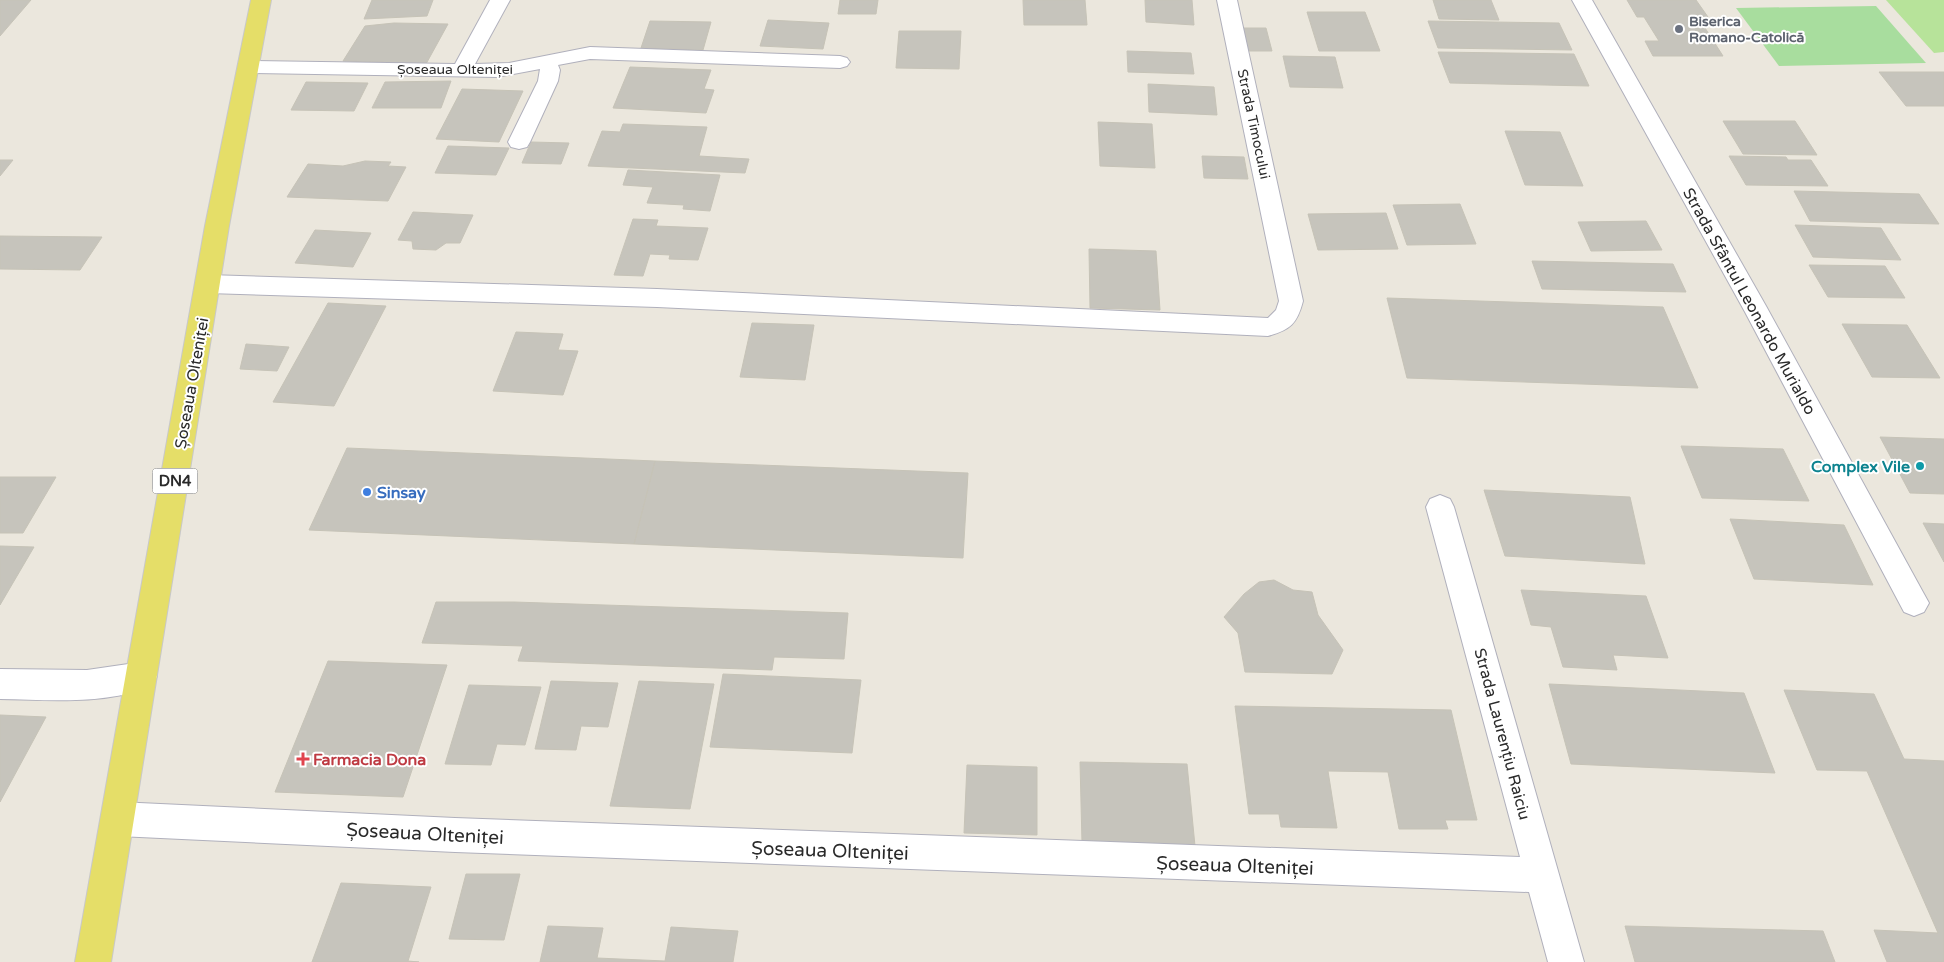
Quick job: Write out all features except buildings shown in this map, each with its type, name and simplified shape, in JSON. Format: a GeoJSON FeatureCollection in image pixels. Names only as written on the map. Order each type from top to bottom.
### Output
{"type":"FeatureCollection","features":[{"type":"Feature","properties":{"kind":"main road","name":"Șoseaua Olteniței"},"geometry":{"type":"LineString","coordinates":[[93,962],[208,284],[262,0]]}},
{"type":"Feature","properties":{"kind":"street"},"geometry":{"type":"LineString","coordinates":[[462,70],[500,0]]}},
{"type":"Feature","properties":{"kind":"street","name":"Strada Timocului"},"geometry":{"type":"LineString","coordinates":[[208,284],[657,298],[1260,328],[1275,326],[1283,322],[1289,312],[1291,301],[1227,0]]}},
{"type":"Feature","properties":{"kind":"street","name":"Strada Sfântul Leonardo Murialdo"},"geometry":{"type":"LineString","coordinates":[[1582,0],[1757,312],[1914,603]]}},
{"type":"Feature","properties":{"kind":"street","name":"Șoseaua Olteniței"},"geometry":{"type":"LineString","coordinates":[[248,67],[497,71],[522,69],[590,53],[840,62]]}},
{"type":"Feature","properties":{"kind":"street"},"geometry":{"type":"LineString","coordinates":[[519,142],[548,81],[550,70],[547,62]]}},
{"type":"Feature","properties":{"kind":"street","name":"Strada Laurențiu Raiciu"},"geometry":{"type":"LineString","coordinates":[[1440,506],[1566,962]]}},
{"type":"Feature","properties":{"kind":"street"},"geometry":{"type":"LineString","coordinates":[[0,684],[88,685],[142,676]]}},
{"type":"Feature","properties":{"kind":"street","name":"Șoseaua Olteniței"},"geometry":{"type":"LineString","coordinates":[[118,819],[475,836],[1542,875]]}},
{"type":"Feature","properties":{"kind":"green space"},"geometry":{"type":"Polygon","coordinates":[[[1886,0],[1944,0],[1944,52],[1934,53],[1886,0]]]}},
{"type":"Feature","properties":{"kind":"green space"},"geometry":{"type":"Polygon","coordinates":[[[1876,6],[1926,63],[1779,66],[1736,8],[1876,6]]]}},
{"type":"Feature","properties":{"kind":"place","name":"Biserica Romano-Catolică"},"geometry":{"type":"Point","coordinates":[1679,29]}},
{"type":"Feature","properties":{"kind":"place","name":"Complex Vile"},"geometry":{"type":"Point","coordinates":[1920,466]}},
{"type":"Feature","properties":{"kind":"place","name":"Sinsay"},"geometry":{"type":"Point","coordinates":[367,492]}},
{"type":"Feature","properties":{"kind":"place","name":"Farmacia Dona"},"geometry":{"type":"Point","coordinates":[303,759]}}]}
